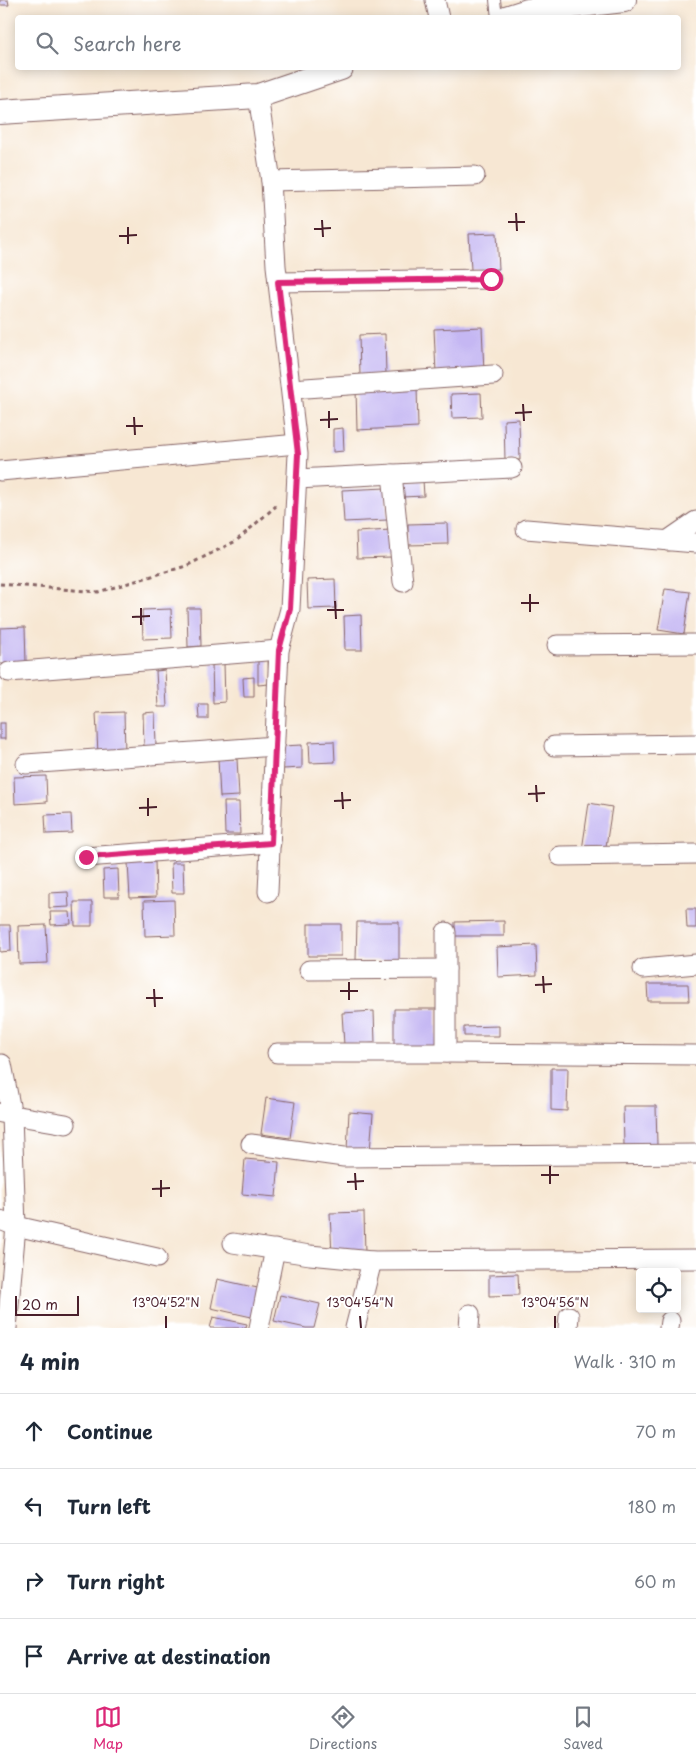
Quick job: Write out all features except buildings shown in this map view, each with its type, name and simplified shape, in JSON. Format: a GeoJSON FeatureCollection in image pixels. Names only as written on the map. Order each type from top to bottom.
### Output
{"type":"FeatureCollection","features":[{"type":"Feature","properties":{"kind":"street"},"geometry":{"type":"LineString","coordinates":[[435,0],[438,15]]}},
{"type":"Feature","properties":{"kind":"street"},"geometry":{"type":"LineString","coordinates":[[515,15],[528,11],[593,2],[624,0]]}},
{"type":"Feature","properties":{"kind":"street"},"geometry":{"type":"LineString","coordinates":[[0,112],[258,96],[335,70]]}},
{"type":"Feature","properties":{"kind":"street"},"geometry":{"type":"LineString","coordinates":[[258,96],[271,181],[278,282],[297,444],[297,483],[290,609],[279,650],[268,892]]}},
{"type":"Feature","properties":{"kind":"street"},"geometry":{"type":"LineString","coordinates":[[271,181],[475,176]]}},
{"type":"Feature","properties":{"kind":"street"},"geometry":{"type":"LineString","coordinates":[[278,282],[491,279]]}},
{"type":"Feature","properties":{"kind":"street"},"geometry":{"type":"LineString","coordinates":[[290,389],[493,375]]}},
{"type":"Feature","properties":{"kind":"street"},"geometry":{"type":"LineString","coordinates":[[0,471],[297,444]]}},
{"type":"Feature","properties":{"kind":"street"},"geometry":{"type":"LineString","coordinates":[[297,483],[392,474],[512,468]]}},
{"type":"Feature","properties":{"kind":"street"},"geometry":{"type":"LineString","coordinates":[[392,474],[403,582]]}},
{"type":"Feature","properties":{"kind":"street"},"geometry":{"type":"LineString","coordinates":[[667,541],[696,521]]}},
{"type":"Feature","properties":{"kind":"street"},"geometry":{"type":"LineString","coordinates":[[526,529],[696,543]]}},
{"type":"Feature","properties":{"kind":"street"},"geometry":{"type":"LineString","coordinates":[[557,645],[696,644]]}},
{"type":"Feature","properties":{"kind":"street"},"geometry":{"type":"LineString","coordinates":[[9,672],[279,650]]}},
{"type":"Feature","properties":{"kind":"street"},"geometry":{"type":"LineString","coordinates":[[554,746],[696,744]]}},
{"type":"Feature","properties":{"kind":"street"},"geometry":{"type":"LineString","coordinates":[[26,764],[275,746]]}},
{"type":"Feature","properties":{"kind":"street"},"geometry":{"type":"LineString","coordinates":[[86,857],[271,843]]}},
{"type":"Feature","properties":{"kind":"street"},"geometry":{"type":"LineString","coordinates":[[560,856],[696,854]]}},
{"type":"Feature","properties":{"kind":"street"},"geometry":{"type":"LineString","coordinates":[[446,932],[446,1053]]}},
{"type":"Feature","properties":{"kind":"street"},"geometry":{"type":"LineString","coordinates":[[643,969],[696,964]]}},
{"type":"Feature","properties":{"kind":"street"},"geometry":{"type":"LineString","coordinates":[[309,970],[446,969]]}},
{"type":"Feature","properties":{"kind":"street"},"geometry":{"type":"LineString","coordinates":[[277,1053],[696,1055]]}},
{"type":"Feature","properties":{"kind":"street"},"geometry":{"type":"LineString","coordinates":[[2,1064],[6,1114],[7,1328]]}},
{"type":"Feature","properties":{"kind":"street"},"geometry":{"type":"LineString","coordinates":[[6,1114],[66,1124]]}},
{"type":"Feature","properties":{"kind":"street"},"geometry":{"type":"LineString","coordinates":[[251,1144],[344,1156],[696,1154]]}},
{"type":"Feature","properties":{"kind":"street"},"geometry":{"type":"LineString","coordinates":[[8,1223],[157,1258]]}},
{"type":"Feature","properties":{"kind":"street"},"geometry":{"type":"LineString","coordinates":[[233,1243],[372,1261],[696,1259]]}},
{"type":"Feature","properties":{"kind":"street"},"geometry":{"type":"LineString","coordinates":[[259,1328],[275,1249]]}},
{"type":"Feature","properties":{"kind":"street"},"geometry":{"type":"LineString","coordinates":[[355,1328],[372,1261]]}},
{"type":"Feature","properties":{"kind":"lane"},"geometry":{"type":"LineString","coordinates":[[494,0],[496,15]]}},
{"type":"Feature","properties":{"kind":"path"},"geometry":{"type":"LineString","coordinates":[[0,584],[98,592],[186,566],[236,541],[297,483]]}},
{"type":"Feature","properties":{"kind":"route"},"geometry":{"type":"LineString","coordinates":[[86,857],[271,843],[279,650],[290,609],[298,454],[278,282],[491,279]]}}]}
